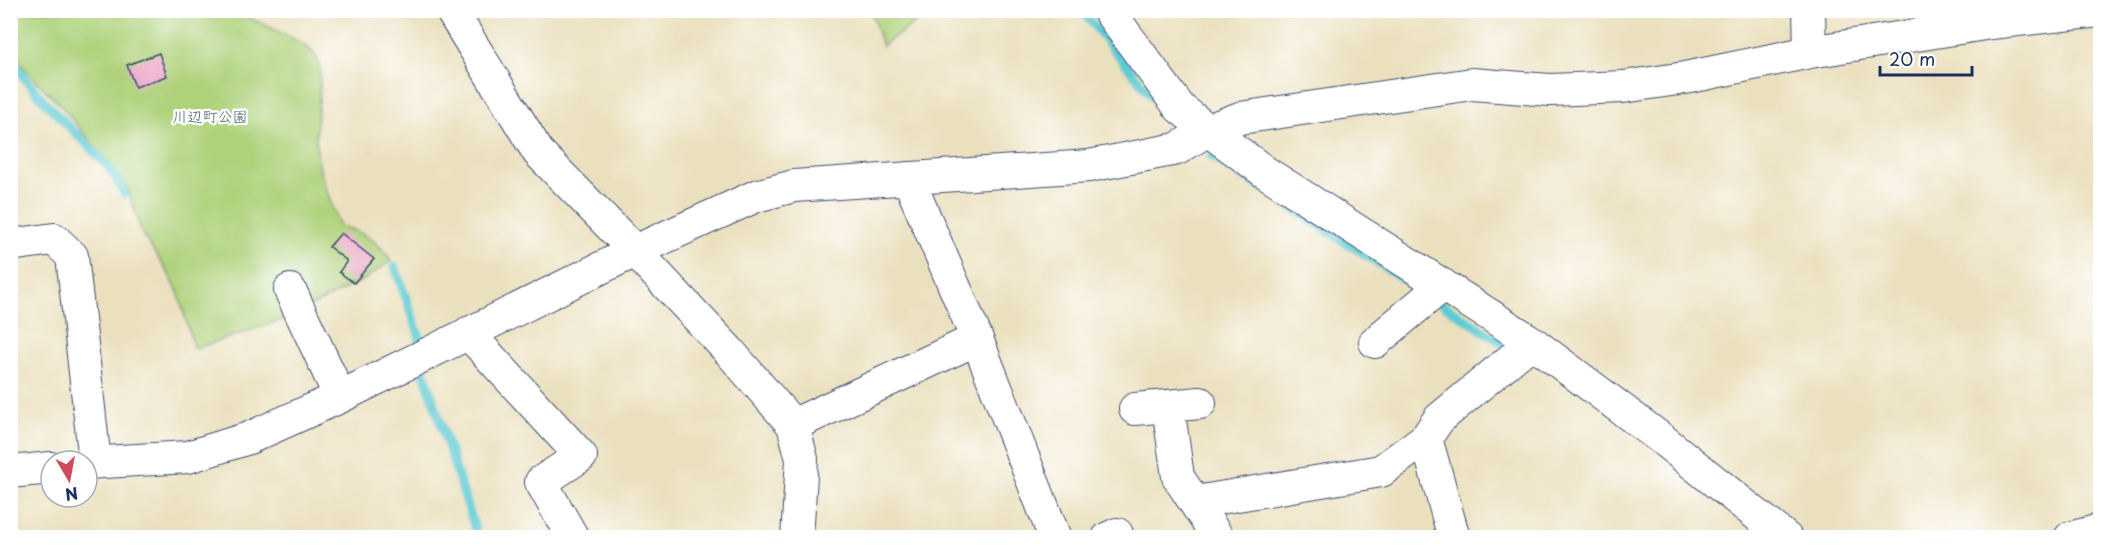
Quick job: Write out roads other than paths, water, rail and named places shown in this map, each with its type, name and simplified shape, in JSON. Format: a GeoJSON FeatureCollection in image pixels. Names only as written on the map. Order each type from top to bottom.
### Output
{"type":"FeatureCollection","features":[{"type":"Feature","properties":{"kind":"street"},"geometry":{"type":"LineString","coordinates":[[451,10],[538,152],[729,351],[793,425],[802,459],[797,537]]}},
{"type":"Feature","properties":{"kind":"street"},"geometry":{"type":"LineString","coordinates":[[1108,10],[1180,108],[1208,130],[1266,172],[1532,342],[1664,440],[1786,537]]}},
{"type":"Feature","properties":{"kind":"street"},"geometry":{"type":"LineString","coordinates":[[1809,10],[1810,51]]}},
{"type":"Feature","properties":{"kind":"street"},"geometry":{"type":"LineString","coordinates":[[99,463],[188,457],[249,438],[340,397],[635,251],[756,196],[794,186],[1089,166],[1177,149],[1208,130],[1240,118],[1472,84],[1550,90],[1623,87],[1685,78],[1810,51],[1991,23],[2100,11]]}},
{"type":"Feature","properties":{"kind":"street"},"geometry":{"type":"LineString","coordinates":[[908,178],[976,339],[1055,537]]}},
{"type":"Feature","properties":{"kind":"street"},"geometry":{"type":"LineString","coordinates":[[10,245],[54,239],[72,256],[90,449]]}},
{"type":"Feature","properties":{"kind":"street"},"geometry":{"type":"LineString","coordinates":[[1375,342],[1443,285]]}},
{"type":"Feature","properties":{"kind":"street"},"geometry":{"type":"LineString","coordinates":[[290,290],[340,397]]}},
{"type":"Feature","properties":{"kind":"street"},"geometry":{"type":"LineString","coordinates":[[468,333],[582,456],[541,482],[573,537]]}},
{"type":"Feature","properties":{"kind":"street"},"geometry":{"type":"LineString","coordinates":[[793,425],[976,339]]}},
{"type":"Feature","properties":{"kind":"street"},"geometry":{"type":"LineString","coordinates":[[1196,502],[1381,471],[1426,438],[1438,419],[1532,342]]}},
{"type":"Feature","properties":{"kind":"street"},"geometry":{"type":"LineString","coordinates":[[1135,409],[1200,403]]}},
{"type":"Feature","properties":{"kind":"street"},"geometry":{"type":"LineString","coordinates":[[1168,406],[1178,477],[1218,537]]}},
{"type":"Feature","properties":{"kind":"street"},"geometry":{"type":"LineString","coordinates":[[1426,438],[1454,537]]}},
{"type":"Feature","properties":{"kind":"street"},"geometry":{"type":"LineString","coordinates":[[10,472],[39,469]]}},
{"type":"Feature","properties":{"kind":"street"},"geometry":{"type":"LineString","coordinates":[[2070,537],[2100,530]]}},
{"type":"Feature","properties":{"kind":"waterway"},"geometry":{"type":"LineString","coordinates":[[1081,10],[1156,101]]}},
{"type":"Feature","properties":{"kind":"waterway"},"geometry":{"type":"LineString","coordinates":[[10,56],[31,86],[108,167],[125,194]]}},
{"type":"Feature","properties":{"kind":"waterway"},"geometry":{"type":"LineString","coordinates":[[1211,156],[1262,188]]}},
{"type":"Feature","properties":{"kind":"waterway"},"geometry":{"type":"LineString","coordinates":[[1286,204],[1504,344]]}},
{"type":"Feature","properties":{"kind":"waterway"},"geometry":{"type":"LineString","coordinates":[[395,267],[419,335],[424,372],[478,538]]}},
{"type":"Feature","properties":{"kind":"park label","name":"川辺町公園"},"geometry":{"type":"Point","coordinates":[210,117]}}]}
